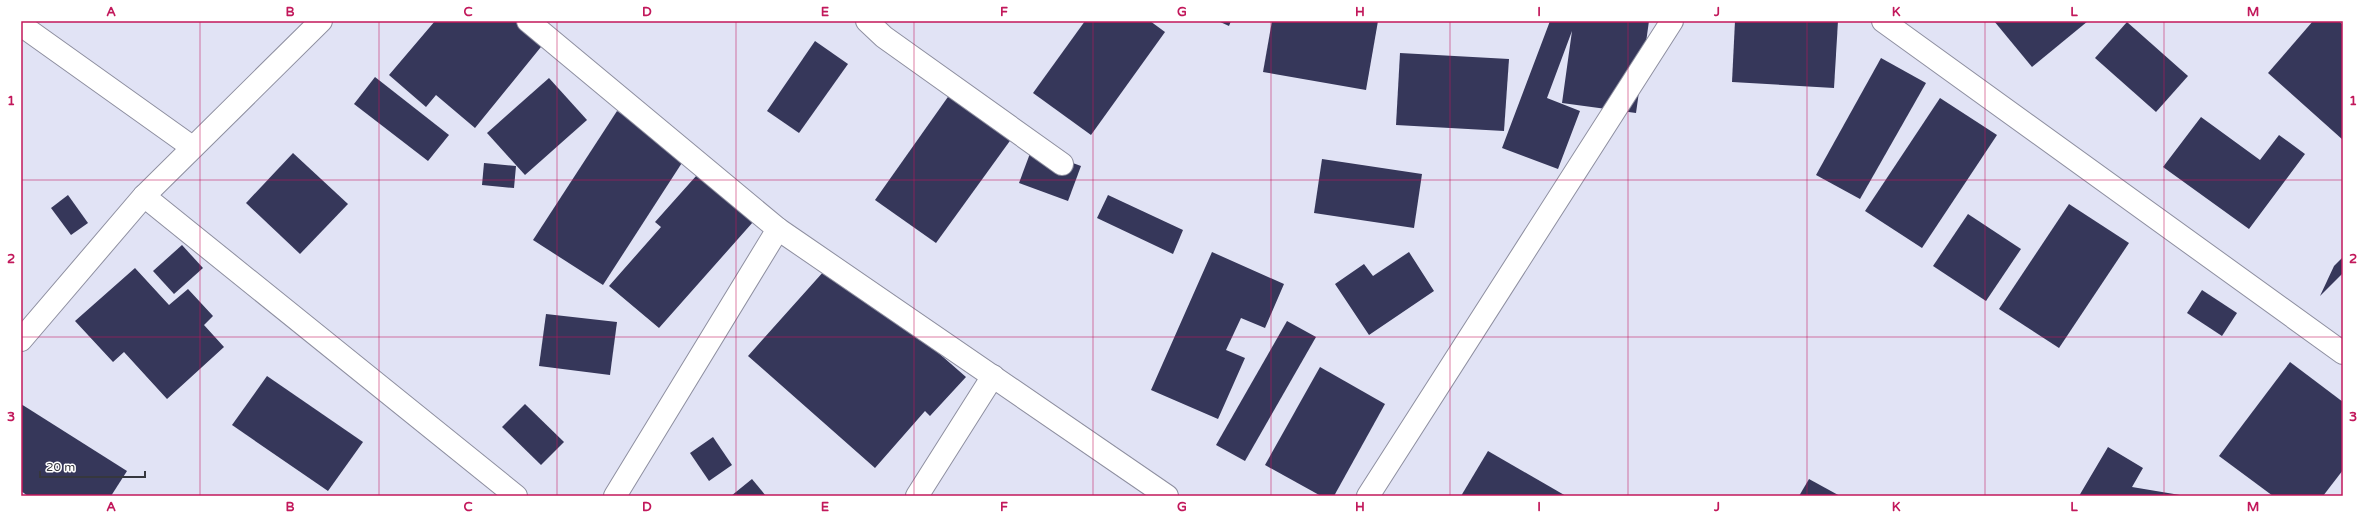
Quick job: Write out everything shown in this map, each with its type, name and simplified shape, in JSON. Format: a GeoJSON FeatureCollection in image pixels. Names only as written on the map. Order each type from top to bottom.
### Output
{"type":"FeatureCollection","features":[{"type":"Feature","properties":{"kind":"street"},"geometry":{"type":"LineString","coordinates":[[21,340],[144,196],[321,21]]}},
{"type":"Feature","properties":{"kind":"street"},"geometry":{"type":"LineString","coordinates":[[528,21],[778,229],[993,376],[1161,494]]}},
{"type":"Feature","properties":{"kind":"street"},"geometry":{"type":"LineString","coordinates":[[867,21],[884,37],[1062,164]]}},
{"type":"Feature","properties":{"kind":"street"},"geometry":{"type":"LineString","coordinates":[[1368,496],[1672,21]]}},
{"type":"Feature","properties":{"kind":"street"},"geometry":{"type":"LineString","coordinates":[[1883,21],[2343,353]]}},
{"type":"Feature","properties":{"kind":"street"},"geometry":{"type":"LineString","coordinates":[[21,25],[192,147]]}},
{"type":"Feature","properties":{"kind":"street"},"geometry":{"type":"LineString","coordinates":[[144,196],[516,496]]}},
{"type":"Feature","properties":{"kind":"street"},"geometry":{"type":"LineString","coordinates":[[615,496],[778,229]]}},
{"type":"Feature","properties":{"kind":"street"},"geometry":{"type":"LineString","coordinates":[[917,496],[993,376]]}},
{"type":"Feature","properties":{"kind":"building"},"geometry":{"type":"Polygon","coordinates":[[[435,21],[519,21],[545,42],[475,128],[436,95],[426,107],[389,75],[435,21]]]}},
{"type":"Feature","properties":{"kind":"building"},"geometry":{"type":"Polygon","coordinates":[[[1085,21],[1150,21],[1165,32],[1091,135],[1033,93],[1085,21]]]}},
{"type":"Feature","properties":{"kind":"building"},"geometry":{"type":"Polygon","coordinates":[[[1218,21],[1231,21],[1229,26],[1218,21]]]}},
{"type":"Feature","properties":{"kind":"building"},"geometry":{"type":"Polygon","coordinates":[[[1272,21],[1378,21],[1366,90],[1263,72],[1272,21]]]}},
{"type":"Feature","properties":{"kind":"building"},"geometry":{"type":"Polygon","coordinates":[[[1550,21],[1649,21],[1636,113],[1562,103],[1572,31],[1547,98],[1580,111],[1558,169],[1502,148],[1550,21]]]}},
{"type":"Feature","properties":{"kind":"building"},"geometry":{"type":"Polygon","coordinates":[[[1735,21],[1838,21],[1834,88],[1732,82],[1735,21]]]}},
{"type":"Feature","properties":{"kind":"building"},"geometry":{"type":"Polygon","coordinates":[[[1994,21],[2088,21],[2032,67],[1994,21]]]}},
{"type":"Feature","properties":{"kind":"building"},"geometry":{"type":"Polygon","coordinates":[[[2313,21],[2339,21],[2343,25],[2343,140],[2268,73],[2313,21]]]}},
{"type":"Feature","properties":{"kind":"building"},"geometry":{"type":"Polygon","coordinates":[[[2127,22],[2188,76],[2156,112],[2095,58],[2127,22]]]}},
{"type":"Feature","properties":{"kind":"building"},"geometry":{"type":"Polygon","coordinates":[[[815,41],[848,64],[799,133],[767,111],[815,41]]]}},
{"type":"Feature","properties":{"kind":"building"},"geometry":{"type":"Polygon","coordinates":[[[1400,53],[1509,59],[1504,131],[1396,125],[1400,53]]]}},
{"type":"Feature","properties":{"kind":"building"},"geometry":{"type":"Polygon","coordinates":[[[1881,58],[1926,83],[1860,199],[1816,175],[1881,58]]]}},
{"type":"Feature","properties":{"kind":"building"},"geometry":{"type":"Polygon","coordinates":[[[375,77],[449,135],[428,161],[354,104],[375,77]]]}},
{"type":"Feature","properties":{"kind":"building"},"geometry":{"type":"Polygon","coordinates":[[[549,78],[587,120],[525,175],[487,133],[549,78]]]}},
{"type":"Feature","properties":{"kind":"building"},"geometry":{"type":"Polygon","coordinates":[[[950,94],[1012,138],[936,243],[875,200],[950,94]]]}},
{"type":"Feature","properties":{"kind":"building"},"geometry":{"type":"Polygon","coordinates":[[[1940,98],[1997,135],[1922,248],[1865,211],[1940,98]]]}},
{"type":"Feature","properties":{"kind":"building"},"geometry":{"type":"Polygon","coordinates":[[[617,111],[687,155],[603,285],[533,240],[617,111]]]}},
{"type":"Feature","properties":{"kind":"building"},"geometry":{"type":"Polygon","coordinates":[[[2201,117],[2260,160],[2279,135],[2305,154],[2249,229],[2163,167],[2201,117]]]}},
{"type":"Feature","properties":{"kind":"building"},"geometry":{"type":"Polygon","coordinates":[[[1032,148],[1081,166],[1068,201],[1019,183],[1032,148]]]}},
{"type":"Feature","properties":{"kind":"building"},"geometry":{"type":"Polygon","coordinates":[[[293,153],[348,204],[300,254],[246,203],[293,153]]]}},
{"type":"Feature","properties":{"kind":"building"},"geometry":{"type":"Polygon","coordinates":[[[1322,159],[1422,174],[1414,228],[1314,213],[1322,159]]]}},
{"type":"Feature","properties":{"kind":"building"},"geometry":{"type":"Polygon","coordinates":[[[484,163],[516,166],[514,188],[482,185],[484,163]]]}},
{"type":"Feature","properties":{"kind":"building"},"geometry":{"type":"Polygon","coordinates":[[[705,166],[761,213],[659,328],[609,286],[661,227],[655,222],[705,166]]]}},
{"type":"Feature","properties":{"kind":"building"},"geometry":{"type":"Polygon","coordinates":[[[68,195],[88,223],[71,235],[51,208],[68,195]]]}},
{"type":"Feature","properties":{"kind":"building"},"geometry":{"type":"Polygon","coordinates":[[[1108,195],[1183,230],[1173,254],[1097,218],[1108,195]]]}},
{"type":"Feature","properties":{"kind":"building"},"geometry":{"type":"Polygon","coordinates":[[[2069,204],[2129,243],[2059,348],[1999,309],[2069,204]]]}},
{"type":"Feature","properties":{"kind":"building"},"geometry":{"type":"Polygon","coordinates":[[[1968,214],[2021,249],[1986,301],[1933,266],[1968,214]]]}},
{"type":"Feature","properties":{"kind":"building"},"geometry":{"type":"Polygon","coordinates":[[[182,245],[203,268],[174,294],[153,271],[182,245]]]}},
{"type":"Feature","properties":{"kind":"building"},"geometry":{"type":"Polygon","coordinates":[[[1212,252],[1284,284],[1265,328],[1241,318],[1226,350],[1245,358],[1218,419],[1151,390],[1212,252]]]}},
{"type":"Feature","properties":{"kind":"building"},"geometry":{"type":"Polygon","coordinates":[[[1409,252],[1434,291],[1369,335],[1335,284],[1364,264],[1373,276],[1409,252]]]}},
{"type":"Feature","properties":{"kind":"building"},"geometry":{"type":"Polygon","coordinates":[[[2343,257],[2343,273],[2320,296],[2334,266],[2343,257]]]}},
{"type":"Feature","properties":{"kind":"building"},"geometry":{"type":"Polygon","coordinates":[[[833,261],[966,377],[930,416],[925,411],[875,468],[748,356],[833,261]]]}},
{"type":"Feature","properties":{"kind":"building"},"geometry":{"type":"Polygon","coordinates":[[[135,268],[169,305],[188,289],[213,316],[204,325],[224,347],[167,399],[124,352],[113,362],[75,321],[135,268]]]}},
{"type":"Feature","properties":{"kind":"building"},"geometry":{"type":"Polygon","coordinates":[[[2202,290],[2237,313],[2222,336],[2187,313],[2202,290]]]}},
{"type":"Feature","properties":{"kind":"building"},"geometry":{"type":"Polygon","coordinates":[[[546,314],[617,322],[610,375],[539,366],[546,314]]]}},
{"type":"Feature","properties":{"kind":"building"},"geometry":{"type":"Polygon","coordinates":[[[1287,321],[1316,337],[1245,461],[1216,445],[1287,321]]]}},
{"type":"Feature","properties":{"kind":"building"},"geometry":{"type":"Polygon","coordinates":[[[2290,362],[2343,402],[2343,470],[2323,496],[2273,496],[2219,456],[2290,362]]]}},
{"type":"Feature","properties":{"kind":"building"},"geometry":{"type":"Polygon","coordinates":[[[1320,367],[1385,404],[1334,496],[1321,496],[1265,465],[1320,367]]]}},
{"type":"Feature","properties":{"kind":"building"},"geometry":{"type":"Polygon","coordinates":[[[267,376],[363,442],[328,491],[232,425],[267,376]]]}},
{"type":"Feature","properties":{"kind":"building"},"geometry":{"type":"Polygon","coordinates":[[[21,404],[127,471],[111,496],[28,496],[21,491],[21,404]]]}},
{"type":"Feature","properties":{"kind":"building"},"geometry":{"type":"Polygon","coordinates":[[[525,404],[564,442],[541,465],[502,427],[525,404]]]}},
{"type":"Feature","properties":{"kind":"building"},"geometry":{"type":"Polygon","coordinates":[[[713,437],[732,465],[709,481],[690,453],[713,437]]]}},
{"type":"Feature","properties":{"kind":"building"},"geometry":{"type":"Polygon","coordinates":[[[2108,447],[2143,468],[2132,487],[2186,496],[2079,496],[2108,447]]]}},
{"type":"Feature","properties":{"kind":"building"},"geometry":{"type":"Polygon","coordinates":[[[1488,451],[1566,496],[1461,496],[1488,451]]]}},
{"type":"Feature","properties":{"kind":"building"},"geometry":{"type":"Polygon","coordinates":[[[752,479],[766,496],[731,496],[752,479]]]}},
{"type":"Feature","properties":{"kind":"building"},"geometry":{"type":"Polygon","coordinates":[[[1809,479],[1840,496],[1799,496],[1809,479]]]}}]}
